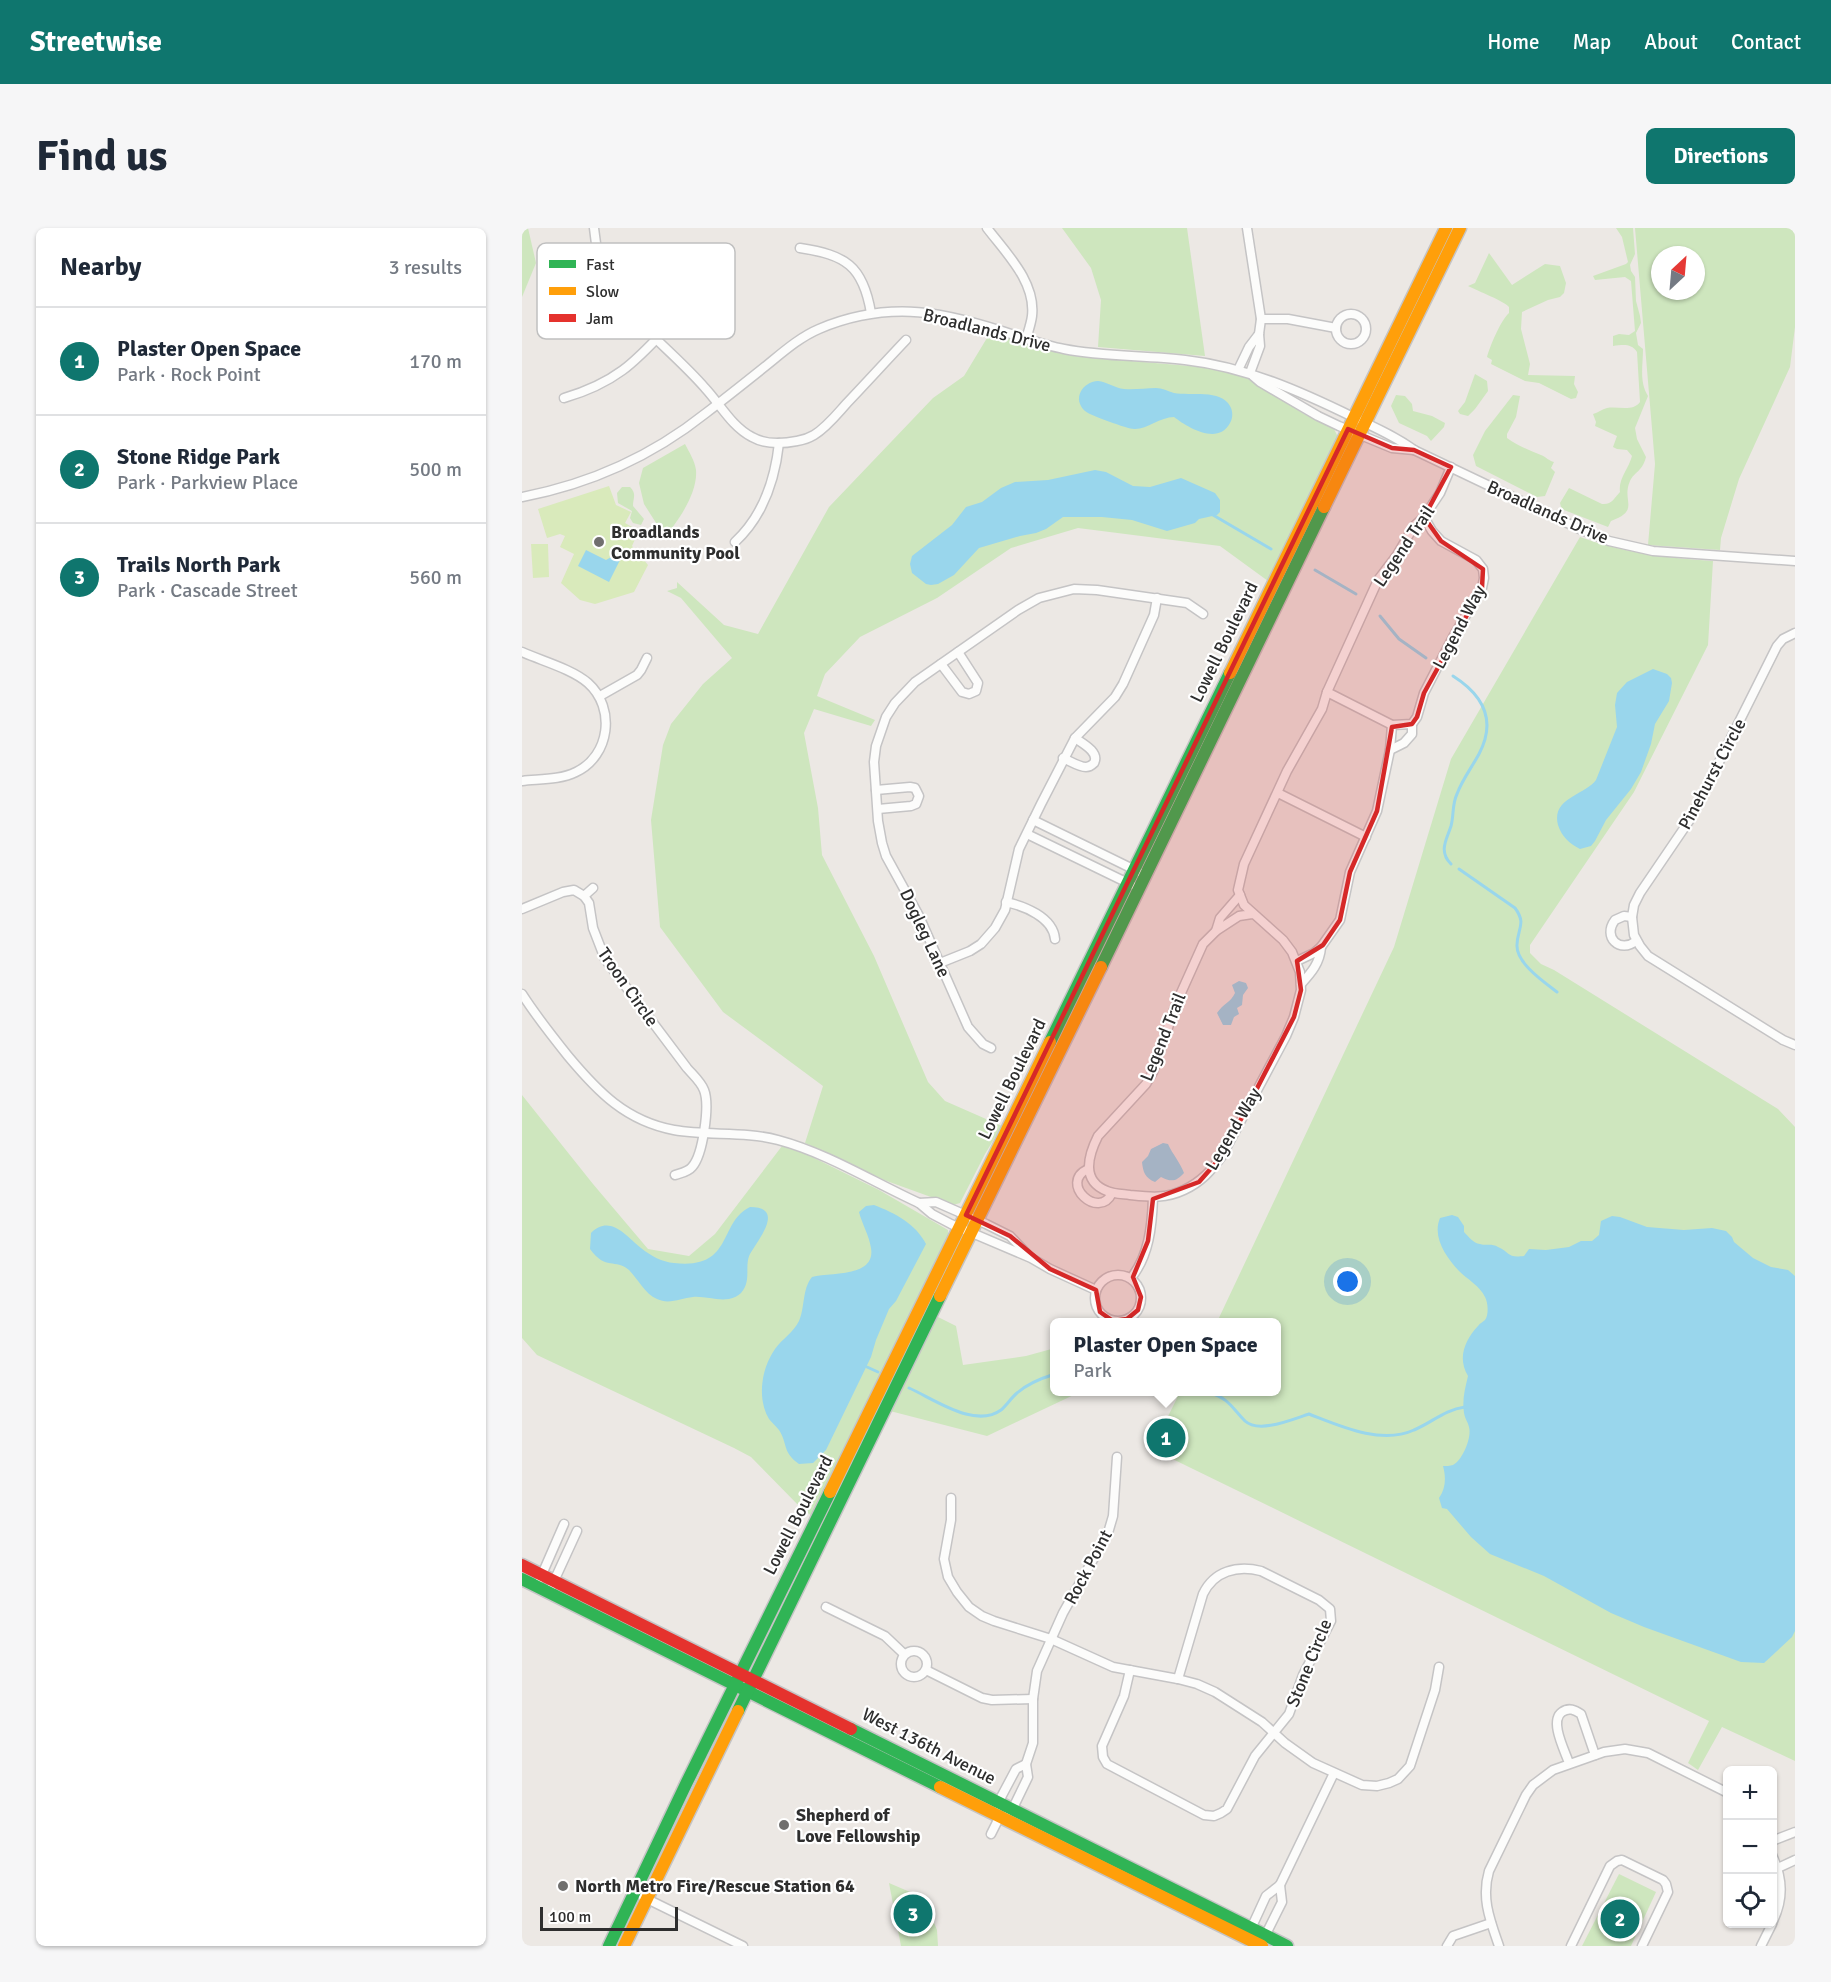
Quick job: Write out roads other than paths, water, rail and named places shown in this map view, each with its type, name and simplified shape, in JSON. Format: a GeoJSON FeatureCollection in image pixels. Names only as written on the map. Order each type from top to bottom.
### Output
{"type":"FeatureCollection","features":[{"type":"Feature","properties":{"kind":"main road","name":"Lowell Boulevard"},"geometry":{"type":"LineString","coordinates":[[1357,426],[1446,228]]}},
{"type":"Feature","properties":{"kind":"main road","name":"Lowell Boulevard"},"geometry":{"type":"LineString","coordinates":[[624,1946],[754,1679],[971,1218],[1139,872],[1357,426],[1460,228]]}},
{"type":"Feature","properties":{"kind":"main road","name":"Lowell Boulevard"},"geometry":{"type":"LineString","coordinates":[[609,1946],[735,1685],[966,1230]]}},
{"type":"Feature","properties":{"kind":"main road","name":"West 136th Avenue"},"geometry":{"type":"LineString","coordinates":[[522,1565],[539,1581],[735,1685],[1000,1816],[1249,1933]]}},
{"type":"Feature","properties":{"kind":"main road","name":"West 136th Avenue"},"geometry":{"type":"LineString","coordinates":[[522,1579],[539,1581]]}},
{"type":"Feature","properties":{"kind":"main road","name":"West 136th Avenue"},"geometry":{"type":"LineString","coordinates":[[551,1587],[754,1679],[999,1801],[1263,1942],[1287,1946]]}},
{"type":"Feature","properties":{"kind":"street"},"geometry":{"type":"LineString","coordinates":[[594,228],[597,243]]}},
{"type":"Feature","properties":{"kind":"street"},"geometry":{"type":"LineString","coordinates":[[987,228],[1017,269],[1031,294],[1032,318],[1026,339]]}},
{"type":"Feature","properties":{"kind":"street"},"geometry":{"type":"LineString","coordinates":[[1247,228],[1261,319],[1260,346],[1250,373]]}},
{"type":"Feature","properties":{"kind":"street"},"geometry":{"type":"LineString","coordinates":[[800,248],[831,254],[846,263],[865,286],[871,313]]}},
{"type":"Feature","properties":{"kind":"street","name":"Broadlands Drive"},"geometry":{"type":"LineString","coordinates":[[522,497],[588,479],[629,463],[678,434],[792,345],[816,330],[871,313],[923,311],[953,317],[1063,349],[1184,360],[1250,373],[1321,401],[1392,448],[1414,450],[1609,541],[1653,551],[1795,561]]}},
{"type":"Feature","properties":{"kind":"street"},"geometry":{"type":"LineString","coordinates":[[1261,319],[1288,319],[1336,328]]}},
{"type":"Feature","properties":{"kind":"street"},"geometry":{"type":"LineString","coordinates":[[1238,370],[1249,347],[1259,334]]}},
{"type":"Feature","properties":{"kind":"street"},"geometry":{"type":"LineString","coordinates":[[564,398],[595,387],[623,371],[646,352],[656,340],[689,371],[748,434],[767,443],[804,439],[822,428],[906,340]]}},
{"type":"Feature","properties":{"kind":"street","name":"Broadlands Drive"},"geometry":{"type":"LineString","coordinates":[[1250,373],[1260,382],[1318,416],[1357,426]]}},
{"type":"Feature","properties":{"kind":"street"},"geometry":{"type":"LineString","coordinates":[[735,542],[752,522],[771,485],[776,469],[779,443]]}},
{"type":"Feature","properties":{"kind":"street","name":"Legend Trail"},"geometry":{"type":"LineString","coordinates":[[1216,931],[1220,918],[1240,895],[1238,890],[1244,864],[1287,771],[1322,709],[1327,692],[1378,580],[1414,526],[1424,517],[1440,493],[1450,467]]}},
{"type":"Feature","properties":{"kind":"street","name":"Legend Way"},"geometry":{"type":"LineString","coordinates":[[1390,750],[1404,743],[1412,734],[1412,724],[1417,717],[1424,693],[1482,588],[1484,579],[1483,569],[1476,560],[1441,541],[1424,517]]}},
{"type":"Feature","properties":{"kind":"street","name":"Dogleg Lane"},"geometry":{"type":"LineString","coordinates":[[991,1048],[983,1044],[968,1027],[919,916],[886,856],[879,829],[874,775],[876,746],[886,717],[906,690],[941,664],[1032,602],[1062,591],[1086,589],[1157,598],[1187,603],[1203,614]]}},
{"type":"Feature","properties":{"kind":"street"},"geometry":{"type":"LineString","coordinates":[[940,963],[970,951],[987,939],[1001,919],[1019,849],[1063,758],[1075,738],[1115,697],[1123,684],[1154,615],[1157,598]]}},
{"type":"Feature","properties":{"kind":"street","name":"Pinehurst Circle"},"geometry":{"type":"LineString","coordinates":[[1632,917],[1634,904],[1640,893],[1699,804],[1777,646],[1795,633]]}},
{"type":"Feature","properties":{"kind":"street"},"geometry":{"type":"LineString","coordinates":[[522,652],[588,683],[600,696],[607,727],[602,746],[590,763],[576,772],[566,776],[522,781]]}},
{"type":"Feature","properties":{"kind":"street"},"geometry":{"type":"LineString","coordinates":[[941,664],[962,692],[969,694],[976,691],[978,683],[958,652]]}},
{"type":"Feature","properties":{"kind":"street"},"geometry":{"type":"LineString","coordinates":[[600,696],[637,675],[647,658]]}},
{"type":"Feature","properties":{"kind":"street"},"geometry":{"type":"LineString","coordinates":[[1327,692],[1392,725],[1412,724]]}},
{"type":"Feature","properties":{"kind":"street","name":"Legend Way"},"geometry":{"type":"LineString","coordinates":[[1296,961],[1314,953],[1321,947],[1340,920],[1350,872],[1377,811],[1390,750],[1392,725]]}},
{"type":"Feature","properties":{"kind":"street"},"geometry":{"type":"LineString","coordinates":[[1063,758],[1084,767],[1095,762],[1093,751],[1075,738]]}},
{"type":"Feature","properties":{"kind":"street"},"geometry":{"type":"LineString","coordinates":[[876,790],[910,787],[915,788],[919,796],[916,804],[911,806],[878,809]]}},
{"type":"Feature","properties":{"kind":"street"},"geometry":{"type":"LineString","coordinates":[[1278,793],[1366,837]]}},
{"type":"Feature","properties":{"kind":"street"},"geometry":{"type":"LineString","coordinates":[[1033,820],[1139,872]]}},
{"type":"Feature","properties":{"kind":"street"},"geometry":{"type":"LineString","coordinates":[[1027,834],[1133,886]]}},
{"type":"Feature","properties":{"kind":"street"},"geometry":{"type":"LineString","coordinates":[[522,909],[570,890],[578,891],[584,896],[593,888]]}},
{"type":"Feature","properties":{"kind":"street"},"geometry":{"type":"LineString","coordinates":[[1240,895],[1252,914]]}},
{"type":"Feature","properties":{"kind":"street","name":"Troon Circle"},"geometry":{"type":"LineString","coordinates":[[584,896],[589,903],[593,928],[605,959],[673,1051],[706,1083],[704,1133],[697,1161],[690,1170],[675,1175]]}},
{"type":"Feature","properties":{"kind":"street"},"geometry":{"type":"LineString","coordinates":[[1006,902],[1032,911],[1046,921],[1055,939]]}},
{"type":"Feature","properties":{"kind":"street","name":"Legend Trail"},"geometry":{"type":"LineString","coordinates":[[1153,1198],[1112,1193],[1107,1200],[1089,1202],[1080,1192],[1078,1181],[1081,1174],[1088,1169],[1089,1158],[1098,1137],[1146,1084],[1176,1004],[1203,944],[1216,931],[1239,916],[1252,914]]}},
{"type":"Feature","properties":{"kind":"street","name":"Legend Way"},"geometry":{"type":"LineString","coordinates":[[1153,1198],[1184,1190],[1199,1182],[1222,1156],[1290,1026],[1299,1003],[1301,984],[1296,961],[1283,940],[1252,914]]}},
{"type":"Feature","properties":{"kind":"street"},"geometry":{"type":"LineString","coordinates":[[1636,941],[1628,946],[1615,943],[1610,934],[1615,920],[1624,916],[1632,917],[1632,929],[1636,941],[1654,960],[1783,1040],[1795,1045]]}},
{"type":"Feature","properties":{"kind":"street","name":"Legend Way"},"geometry":{"type":"LineString","coordinates":[[1301,984],[1317,964],[1321,955],[1321,947]]}},
{"type":"Feature","properties":{"kind":"street"},"geometry":{"type":"LineString","coordinates":[[522,994],[546,1030],[593,1086],[615,1105],[630,1114],[674,1130],[774,1139],[801,1146],[919,1203],[932,1214],[1096,1290]]}},
{"type":"Feature","properties":{"kind":"street"},"geometry":{"type":"LineString","coordinates":[[1088,1169],[1094,1181],[1101,1188],[1112,1193]]}},
{"type":"Feature","properties":{"kind":"street"},"geometry":{"type":"LineString","coordinates":[[1131,1278],[1143,1258],[1148,1241],[1152,1225],[1153,1198]]}},
{"type":"Feature","properties":{"kind":"street"},"geometry":{"type":"LineString","coordinates":[[919,1203],[936,1202],[1010,1236],[1031,1258]]}},
{"type":"Feature","properties":{"kind":"street"},"geometry":{"type":"LineString","coordinates":[[1106,1318],[1100,1312],[1094,1298],[1096,1290],[1104,1279],[1118,1274],[1131,1278],[1140,1290],[1138,1310],[1128,1318]]}},
{"type":"Feature","properties":{"kind":"street","name":"Rock Point"},"geometry":{"type":"LineString","coordinates":[[1013,1808],[1028,1777],[1026,1764],[1033,1743],[1033,1699],[1037,1671],[1083,1575],[1108,1533],[1113,1516],[1117,1457]]}},
{"type":"Feature","properties":{"kind":"street"},"geometry":{"type":"LineString","coordinates":[[951,1498],[951,1520],[944,1559],[948,1577],[969,1607],[982,1616],[1051,1639],[1094,1659],[1130,1670],[1197,1684],[1225,1698],[1262,1722],[1312,1762],[1362,1785],[1377,1786],[1389,1783],[1406,1772],[1410,1766],[1431,1701],[1439,1667]]}},
{"type":"Feature","properties":{"kind":"street"},"geometry":{"type":"LineString","coordinates":[[539,1581],[564,1524]]}},
{"type":"Feature","properties":{"kind":"street"},"geometry":{"type":"LineString","coordinates":[[551,1587],[577,1531]]}},
{"type":"Feature","properties":{"kind":"street","name":"Stone Circle"},"geometry":{"type":"LineString","coordinates":[[1130,1670],[1124,1696],[1102,1746],[1107,1764],[1204,1815],[1214,1816],[1227,1809],[1255,1756],[1289,1714],[1303,1675],[1331,1621],[1330,1609],[1319,1600],[1261,1571],[1251,1569],[1228,1572],[1215,1577],[1203,1594],[1178,1679]]}},
{"type":"Feature","properties":{"kind":"street"},"geometry":{"type":"LineString","coordinates":[[826,1607],[885,1636],[904,1654]]}},
{"type":"Feature","properties":{"kind":"street"},"geometry":{"type":"LineString","coordinates":[[912,1650],[920,1652],[928,1662],[926,1670],[916,1677],[905,1673],[901,1666],[904,1654],[912,1650]]}},
{"type":"Feature","properties":{"kind":"street"},"geometry":{"type":"LineString","coordinates":[[926,1670],[982,1698],[992,1700],[1033,1699]]}},
{"type":"Feature","properties":{"kind":"street"},"geometry":{"type":"LineString","coordinates":[[1569,1764],[1556,1724],[1559,1716],[1566,1710],[1571,1709],[1581,1714],[1595,1755]]}},
{"type":"Feature","properties":{"kind":"street"},"geometry":{"type":"LineString","coordinates":[[1499,1946],[1486,1907],[1486,1882],[1489,1871],[1526,1795],[1541,1777],[1553,1770],[1613,1749],[1636,1750],[1648,1753],[1723,1790]]}},
{"type":"Feature","properties":{"kind":"street"},"geometry":{"type":"LineString","coordinates":[[991,1834],[1000,1816],[999,1801],[1016,1769],[1026,1764]]}},
{"type":"Feature","properties":{"kind":"street"},"geometry":{"type":"LineString","coordinates":[[1249,1933],[1266,1896],[1280,1885],[1334,1773]]}},
{"type":"Feature","properties":{"kind":"street"},"geometry":{"type":"LineString","coordinates":[[1000,1816],[1013,1808]]}},
{"type":"Feature","properties":{"kind":"street"},"geometry":{"type":"LineString","coordinates":[[1777,1839],[1795,1832]]}},
{"type":"Feature","properties":{"kind":"street"},"geometry":{"type":"LineString","coordinates":[[1571,1946],[1610,1866],[1622,1860],[1663,1880],[1668,1888],[1642,1946]]}},
{"type":"Feature","properties":{"kind":"street"},"geometry":{"type":"LineString","coordinates":[[1777,1910],[1782,1889],[1778,1868],[1795,1860]]}},
{"type":"Feature","properties":{"kind":"street"},"geometry":{"type":"LineString","coordinates":[[1263,1942],[1282,1902],[1280,1885]]}},
{"type":"Feature","properties":{"kind":"street"},"geometry":{"type":"LineString","coordinates":[[634,1893],[743,1946]]}},
{"type":"Feature","properties":{"kind":"street"},"geometry":{"type":"LineString","coordinates":[[1447,1946],[1453,1936],[1491,1923]]}},
{"type":"Feature","properties":{"kind":"street"},"geometry":{"type":"LineString","coordinates":[[1761,1946],[1770,1928]]}},
{"type":"Feature","properties":{"kind":"water"},"geometry":{"type":"Polygon","coordinates":[[[1098,381],[1124,389],[1158,388],[1181,394],[1213,395],[1220,397],[1230,406],[1232,419],[1225,430],[1210,434],[1194,429],[1174,417],[1139,429],[1124,427],[1088,413],[1081,406],[1079,396],[1083,388],[1087,384],[1098,381]]]}},
{"type":"Feature","properties":{"kind":"water"},"geometry":{"type":"Polygon","coordinates":[[[1095,470],[1106,472],[1133,486],[1150,487],[1181,478],[1215,493],[1220,500],[1220,512],[1217,515],[1199,519],[1195,523],[1167,531],[1132,520],[1063,517],[1036,533],[979,548],[954,575],[938,584],[926,584],[912,573],[910,564],[912,556],[952,525],[966,507],[982,502],[1001,488],[1015,482],[1048,480],[1095,470]]]}},
{"type":"Feature","properties":{"kind":"water"},"geometry":{"type":"Polygon","coordinates":[[[586,550],[606,560],[613,556],[620,560],[609,582],[578,566],[586,550]]]}},
{"type":"Feature","properties":{"kind":"water"},"geometry":{"type":"Polygon","coordinates":[[[1653,669],[1667,674],[1672,683],[1669,701],[1655,724],[1641,772],[1631,789],[1606,820],[1595,841],[1591,846],[1580,849],[1566,839],[1562,833],[1558,825],[1559,809],[1570,798],[1596,780],[1617,727],[1615,705],[1617,693],[1627,682],[1653,669]]]}},
{"type":"Feature","properties":{"kind":"water"},"geometry":{"type":"Polygon","coordinates":[[[1239,981],[1246,983],[1248,988],[1243,995],[1242,1005],[1237,1008],[1239,1014],[1234,1017],[1231,1025],[1223,1025],[1217,1013],[1233,996],[1235,993],[1232,985],[1239,981]]]}},
{"type":"Feature","properties":{"kind":"water"},"geometry":{"type":"Polygon","coordinates":[[[1163,1143],[1168,1144],[1184,1173],[1176,1180],[1161,1177],[1155,1182],[1145,1174],[1142,1162],[1151,1149],[1163,1143]]]}},
{"type":"Feature","properties":{"kind":"water"},"geometry":{"type":"Polygon","coordinates":[[[874,1205],[904,1220],[917,1231],[926,1244],[896,1301],[889,1309],[871,1357],[826,1450],[813,1463],[799,1464],[790,1456],[782,1435],[765,1411],[762,1384],[766,1366],[775,1349],[799,1321],[807,1287],[812,1277],[850,1272],[859,1269],[871,1258],[869,1239],[859,1212],[866,1206],[874,1205]]]}},
{"type":"Feature","properties":{"kind":"water"},"geometry":{"type":"Polygon","coordinates":[[[750,1207],[761,1208],[766,1212],[768,1218],[763,1233],[748,1259],[746,1284],[739,1295],[731,1299],[693,1297],[662,1301],[649,1294],[629,1270],[601,1260],[590,1249],[591,1233],[598,1228],[611,1226],[657,1258],[670,1262],[693,1263],[707,1259],[716,1252],[733,1223],[750,1207]]]}},
{"type":"Feature","properties":{"kind":"water"},"geometry":{"type":"Polygon","coordinates":[[[1452,1215],[1458,1217],[1464,1226],[1464,1232],[1473,1241],[1482,1245],[1496,1246],[1515,1256],[1524,1256],[1529,1249],[1546,1250],[1569,1247],[1581,1241],[1592,1241],[1599,1235],[1601,1221],[1612,1216],[1647,1227],[1684,1230],[1712,1228],[1726,1231],[1734,1242],[1753,1258],[1771,1267],[1788,1270],[1795,1276],[1795,1631],[1792,1637],[1764,1663],[1741,1662],[1611,1613],[1544,1576],[1490,1554],[1471,1537],[1447,1509],[1442,1508],[1439,1498],[1445,1482],[1443,1466],[1457,1462],[1468,1442],[1470,1431],[1463,1408],[1468,1376],[1463,1363],[1464,1350],[1473,1331],[1485,1320],[1488,1312],[1483,1293],[1454,1265],[1439,1239],[1440,1218],[1452,1215]]]}},
{"type":"Feature","properties":{"kind":"waterway"},"geometry":{"type":"LineString","coordinates":[[1213,515],[1271,549]]}},
{"type":"Feature","properties":{"kind":"waterway"},"geometry":{"type":"LineString","coordinates":[[1315,570],[1356,594]]}},
{"type":"Feature","properties":{"kind":"waterway"},"geometry":{"type":"LineString","coordinates":[[1380,616],[1399,639],[1426,658]]}},
{"type":"Feature","properties":{"kind":"waterway"},"geometry":{"type":"LineString","coordinates":[[1451,864],[1444,850],[1452,822],[1455,798],[1479,754],[1487,730],[1487,719],[1479,700],[1472,691],[1453,676]]}},
{"type":"Feature","properties":{"kind":"waterway"},"geometry":{"type":"LineString","coordinates":[[1459,869],[1515,908],[1521,923],[1517,939],[1521,959],[1532,972],[1557,992]]}},
{"type":"Feature","properties":{"kind":"waterway"},"geometry":{"type":"LineString","coordinates":[[867,1367],[878,1372]]}},
{"type":"Feature","properties":{"kind":"waterway"},"geometry":{"type":"LineString","coordinates":[[909,1388],[942,1405],[967,1414],[991,1415],[1001,1410],[1025,1387],[1050,1376]]}},
{"type":"Feature","properties":{"kind":"waterway"},"geometry":{"type":"LineString","coordinates":[[1217,1396],[1230,1404],[1251,1425],[1267,1426],[1309,1414],[1361,1432],[1388,1436],[1414,1430],[1445,1413],[1465,1407]]}},
{"type":"Feature","properties":{"kind":"place","name":"Broadlands Community Pool"},"geometry":{"type":"Point","coordinates":[599,542]}},
{"type":"Feature","properties":{"kind":"place","name":"Plaster Open Space"},"geometry":{"type":"Point","coordinates":[1166,1438]}},
{"type":"Feature","properties":{"kind":"place","name":"Shepherd of Love Fellowship"},"geometry":{"type":"Point","coordinates":[784,1825]}},
{"type":"Feature","properties":{"kind":"place","name":"North Metro Fire/Rescue Station 64"},"geometry":{"type":"Point","coordinates":[563,1886]}},
{"type":"Feature","properties":{"kind":"place","name":"Trails North Park"},"geometry":{"type":"Point","coordinates":[913,1914]}},
{"type":"Feature","properties":{"kind":"place","name":"Stone Ridge Park"},"geometry":{"type":"Point","coordinates":[1620,1919]}}]}
